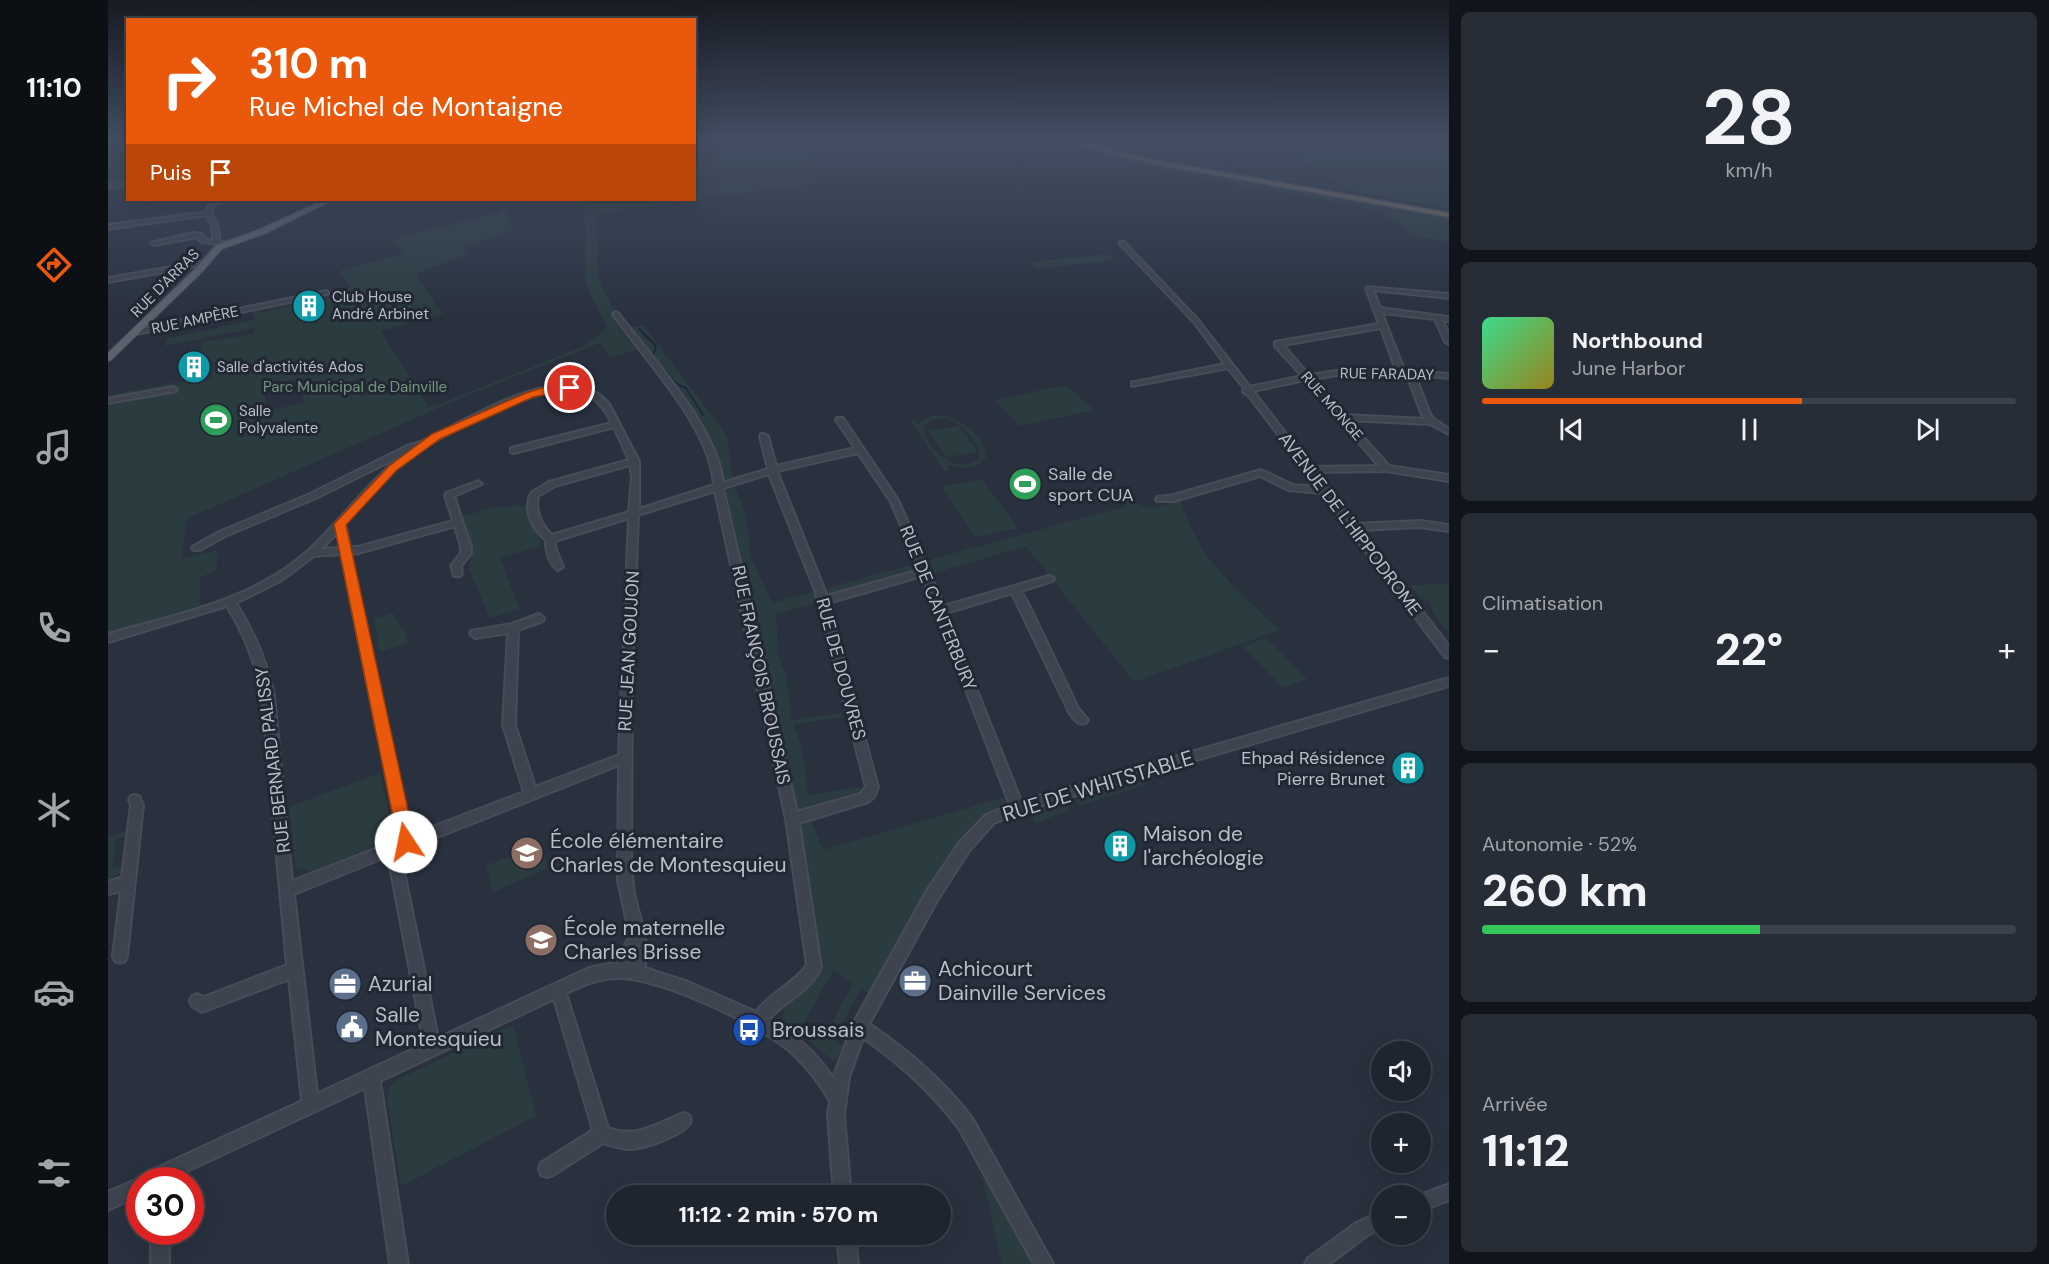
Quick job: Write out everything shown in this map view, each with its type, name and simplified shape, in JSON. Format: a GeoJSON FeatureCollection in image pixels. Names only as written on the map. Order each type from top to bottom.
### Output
{"type":"FeatureCollection","features":[{"type":"Feature","properties":{"kind":"highway"},"geometry":{"type":"LineString","coordinates":[[1368,199],[1449,213]]}},
{"type":"Feature","properties":{"kind":"highway"},"geometry":{"type":"LineString","coordinates":[[1373,199],[1449,213]]}},
{"type":"Feature","properties":{"kind":"main road","name":"RUE D'ARRAS"},"geometry":{"type":"LineString","coordinates":[[108,358],[206,263],[223,243],[263,231],[327,201]]}},
{"type":"Feature","properties":{"kind":"street"},"geometry":{"type":"LineString","coordinates":[[154,243],[193,235],[199,236],[203,241],[223,243],[208,213],[210,201]]}},
{"type":"Feature","properties":{"kind":"street"},"geometry":{"type":"LineString","coordinates":[[108,227],[208,213]]}},
{"type":"Feature","properties":{"kind":"street","name":"AVENUE DE L'HIPPODROME"},"geometry":{"type":"LineString","coordinates":[[1122,243],[1196,321],[1252,391],[1308,470],[1449,654]]}},
{"type":"Feature","properties":{"kind":"street"},"geometry":{"type":"LineString","coordinates":[[108,280],[206,263]]}},
{"type":"Feature","properties":{"kind":"street"},"geometry":{"type":"LineString","coordinates":[[1449,296],[1371,286],[1383,325],[1426,415],[1432,422],[1449,432]]}},
{"type":"Feature","properties":{"kind":"street","name":"RUE AMPÈRE"},"geometry":{"type":"LineString","coordinates":[[136,332],[326,293]]}},
{"type":"Feature","properties":{"kind":"street"},"geometry":{"type":"LineString","coordinates":[[1378,310],[1449,319]]}},
{"type":"Feature","properties":{"kind":"street","name":"RUE FRANÇOIS BROUSSAIS"},"geometry":{"type":"LineString","coordinates":[[616,314],[699,428],[711,452],[720,480],[719,488],[792,819],[814,967],[807,979],[764,1010],[758,1022]]}},
{"type":"Feature","properties":{"kind":"street"},"geometry":{"type":"LineString","coordinates":[[1438,318],[1449,342]]}},
{"type":"Feature","properties":{"kind":"street","name":"RUE MONGE"},"geometry":{"type":"LineString","coordinates":[[1383,325],[1278,344],[1386,468]]}},
{"type":"Feature","properties":{"kind":"street"},"geometry":{"type":"LineString","coordinates":[[1135,384],[1230,365]]}},
{"type":"Feature","properties":{"kind":"street","name":"RUE FARADAY"},"geometry":{"type":"LineString","coordinates":[[1252,391],[1307,376],[1344,372],[1405,372],[1449,376]]}},
{"type":"Feature","properties":{"kind":"street"},"geometry":{"type":"LineString","coordinates":[[108,402],[173,389]]}},
{"type":"Feature","properties":{"kind":"street","name":"RUE JEAN GOUJON"},"geometry":{"type":"LineString","coordinates":[[421,446],[522,398],[545,390],[577,389],[595,395],[603,402],[617,424],[635,461],[624,758],[625,892],[638,935],[640,954],[637,973]]}},
{"type":"Feature","properties":{"kind":"street"},"geometry":{"type":"LineString","coordinates":[[1342,417],[1432,422]]}},
{"type":"Feature","properties":{"kind":"street","name":"RUE DE CANTERBURY"},"geometry":{"type":"LineString","coordinates":[[840,420],[894,500],[925,572],[1017,807]]}},
{"type":"Feature","properties":{"kind":"street"},"geometry":{"type":"LineString","coordinates":[[514,450],[617,424]]}},
{"type":"Feature","properties":{"kind":"street","name":"RUE DE DOUVRES"},"geometry":{"type":"LineString","coordinates":[[764,436],[773,471],[820,590],[872,787],[870,793],[864,798],[792,819]]}},
{"type":"Feature","properties":{"kind":"street"},"geometry":{"type":"LineString","coordinates":[[197,548],[222,534],[293,505],[409,448],[421,446]]}},
{"type":"Feature","properties":{"kind":"street"},"geometry":{"type":"LineString","coordinates":[[108,638],[230,602],[279,578],[314,553],[384,477],[421,446]]}},
{"type":"Feature","properties":{"kind":"street"},"geometry":{"type":"LineString","coordinates":[[549,538],[773,471],[859,450]]}},
{"type":"Feature","properties":{"kind":"street"},"geometry":{"type":"LineString","coordinates":[[558,567],[549,538],[541,531],[532,511],[534,495],[552,484],[635,461]]}},
{"type":"Feature","properties":{"kind":"street"},"geometry":{"type":"LineString","coordinates":[[1308,470],[1386,468],[1449,478]]}},
{"type":"Feature","properties":{"kind":"street"},"geometry":{"type":"LineString","coordinates":[[360,472],[384,477]]}},
{"type":"Feature","properties":{"kind":"street"},"geometry":{"type":"LineString","coordinates":[[1160,499],[1174,498],[1261,473],[1291,488],[1324,490]]}},
{"type":"Feature","properties":{"kind":"street"},"geometry":{"type":"LineString","coordinates":[[458,574],[456,566],[466,553],[466,547],[448,495],[478,484]]}},
{"type":"Feature","properties":{"kind":"street"},"geometry":{"type":"LineString","coordinates":[[314,553],[325,550],[346,551],[456,523]]}},
{"type":"Feature","properties":{"kind":"street"},"geometry":{"type":"LineString","coordinates":[[340,524],[400,845],[432,1047]]}},
{"type":"Feature","properties":{"kind":"street"},"geometry":{"type":"LineString","coordinates":[[1352,526],[1422,524],[1449,528]]}},
{"type":"Feature","properties":{"kind":"street"},"geometry":{"type":"LineString","coordinates":[[822,602],[925,572]]}},
{"type":"Feature","properties":{"kind":"street"},"geometry":{"type":"LineString","coordinates":[[939,611],[1049,579]]}},
{"type":"Feature","properties":{"kind":"street"},"geometry":{"type":"LineString","coordinates":[[1014,590],[1024,605],[1074,711],[1082,720]]}},
{"type":"Feature","properties":{"kind":"street","name":"RUE BERNARD PALISSY"},"geometry":{"type":"LineString","coordinates":[[230,602],[250,632],[262,663],[268,696],[310,1104]]}},
{"type":"Feature","properties":{"kind":"street"},"geometry":{"type":"LineString","coordinates":[[475,634],[513,628],[539,618]]}},
{"type":"Feature","properties":{"kind":"street"},"geometry":{"type":"LineString","coordinates":[[513,628],[509,725],[531,794]]}},
{"type":"Feature","properties":{"kind":"street","name":"RUE DE WHITSTABLE"},"geometry":{"type":"LineString","coordinates":[[838,1101],[842,1077],[859,1027],[933,894],[964,847],[990,819],[1017,807],[1449,682]]}},
{"type":"Feature","properties":{"kind":"street"},"geometry":{"type":"LineString","coordinates":[[287,890],[624,758]]}},
{"type":"Feature","properties":{"kind":"street"},"geometry":{"type":"LineString","coordinates":[[120,956],[137,805],[135,800]]}},
{"type":"Feature","properties":{"kind":"street"},"geometry":{"type":"LineString","coordinates":[[108,888],[128,882]]}},
{"type":"Feature","properties":{"kind":"street"},"geometry":{"type":"LineString","coordinates":[[617,970],[638,935]]}},
{"type":"Feature","properties":{"kind":"street"},"geometry":{"type":"LineString","coordinates":[[197,1001],[202,1005],[218,1001],[295,969]]}},
{"type":"Feature","properties":{"kind":"street"},"geometry":{"type":"LineString","coordinates":[[181,1167],[587,975],[617,970],[659,979],[758,1022],[794,1044],[826,1080],[838,1101],[836,1129],[842,1185]]}},
{"type":"Feature","properties":{"kind":"street"},"geometry":{"type":"LineString","coordinates":[[558,990],[602,1134],[617,1142],[647,1140],[683,1121]]}},
{"type":"Feature","properties":{"kind":"street"},"geometry":{"type":"LineString","coordinates":[[859,1027],[916,1068],[953,1105],[1044,1264]]}},
{"type":"Feature","properties":{"kind":"street"},"geometry":{"type":"LineString","coordinates":[[370,1076],[399,1264]]}},
{"type":"Feature","properties":{"kind":"street"},"geometry":{"type":"LineString","coordinates":[[547,1169],[602,1134]]}},
{"type":"Feature","properties":{"kind":"street"},"geometry":{"type":"LineString","coordinates":[[108,1201],[126,1192]]}},
{"type":"Feature","properties":{"kind":"street"},"geometry":{"type":"LineString","coordinates":[[1431,1199],[1449,1192]]}},
{"type":"Feature","properties":{"kind":"street"},"geometry":{"type":"LineString","coordinates":[[1314,1264],[1371,1224]]}},
{"type":"Feature","properties":{"kind":"street"},"geometry":{"type":"LineString","coordinates":[[160,1245],[160,1264]]}},
{"type":"Feature","properties":{"kind":"street"},"geometry":{"type":"LineString","coordinates":[[847,1245],[849,1264]]}},
{"type":"Feature","properties":{"kind":"green space"},"geometry":{"type":"Polygon","coordinates":[[[1319,199],[1356,199],[1449,216],[1449,242],[1417,236],[1378,210],[1319,199]]]}},
{"type":"Feature","properties":{"kind":"green space"},"geometry":{"type":"Polygon","coordinates":[[[1394,199],[1449,199],[1449,209],[1394,199]]]}},
{"type":"Feature","properties":{"kind":"green space","name":"Parc Municipal de Dainville"},"geometry":{"type":"Polygon","coordinates":[[[497,201],[501,201],[513,230],[464,247],[469,254],[415,274],[443,314],[381,331],[428,407],[582,347],[605,330],[607,326],[589,292],[585,277],[585,201],[688,201],[596,214],[598,277],[623,326],[618,327],[636,350],[610,357],[600,343],[463,397],[186,519],[182,559],[218,550],[216,570],[200,578],[200,605],[108,634],[108,395],[211,379],[214,361],[197,363],[203,342],[254,334],[255,328],[165,346],[168,338],[254,320],[252,309],[262,312],[332,297],[333,291],[350,287],[338,271],[403,254],[393,240],[397,238],[502,212],[497,201]],[[302,380],[265,387],[266,411],[304,403],[302,380]]]}},
{"type":"Feature","properties":{"kind":"green space"},"geometry":{"type":"Polygon","coordinates":[[[1108,254],[1116,260],[1036,269],[1029,262],[1108,254]]]}},
{"type":"Feature","properties":{"kind":"green space"},"geometry":{"type":"Polygon","coordinates":[[[643,325],[722,429],[727,438],[732,476],[768,468],[725,481],[703,429],[629,328],[643,325]]]}},
{"type":"Feature","properties":{"kind":"green space"},"geometry":{"type":"Polygon","coordinates":[[[1066,385],[1094,410],[1020,426],[995,400],[1066,385]]]}},
{"type":"Feature","properties":{"kind":"green space"},"geometry":{"type":"Polygon","coordinates":[[[941,415],[964,424],[981,442],[986,458],[977,465],[968,467],[947,465],[950,471],[945,472],[910,420],[915,419],[918,424],[927,417],[941,415]],[[944,418],[932,420],[923,427],[931,445],[952,463],[961,465],[979,459],[977,446],[973,440],[962,428],[944,418]]]}},
{"type":"Feature","properties":{"kind":"green space"},"geometry":{"type":"Polygon","coordinates":[[[959,426],[978,452],[946,457],[928,431],[959,426]]]}},
{"type":"Feature","properties":{"kind":"green space"},"geometry":{"type":"Polygon","coordinates":[[[982,479],[1018,528],[975,537],[941,487],[982,479]]]}},
{"type":"Feature","properties":{"kind":"green space"},"geometry":{"type":"Polygon","coordinates":[[[735,487],[745,512],[751,557],[772,603],[1127,506],[1125,500],[1154,509],[1181,500],[1197,540],[1208,557],[1234,587],[1280,630],[1134,682],[1026,546],[833,603],[816,607],[815,603],[776,614],[778,655],[786,675],[792,720],[842,713],[843,717],[793,724],[801,744],[808,795],[860,787],[861,791],[810,806],[811,810],[802,811],[795,806],[759,647],[757,633],[760,629],[755,604],[748,593],[725,496],[728,489],[735,487]]]}},
{"type":"Feature","properties":{"kind":"green space"},"geometry":{"type":"Polygon","coordinates":[[[526,505],[541,545],[500,558],[520,609],[490,618],[469,569],[473,548],[463,516],[497,507],[526,505]]]}},
{"type":"Feature","properties":{"kind":"green space"},"geometry":{"type":"Polygon","coordinates":[[[1449,584],[1449,633],[1433,613],[1430,602],[1421,598],[1410,585],[1449,584]]]}},
{"type":"Feature","properties":{"kind":"green space"},"geometry":{"type":"Polygon","coordinates":[[[393,613],[399,626],[405,628],[407,643],[383,651],[379,650],[374,619],[393,613]]]}},
{"type":"Feature","properties":{"kind":"green space"},"geometry":{"type":"Polygon","coordinates":[[[1267,638],[1307,679],[1283,688],[1242,646],[1267,638]]]}},
{"type":"Feature","properties":{"kind":"green space"},"geometry":{"type":"Polygon","coordinates":[[[380,773],[392,828],[385,844],[315,872],[296,868],[289,807],[380,773]]]}},
{"type":"Feature","properties":{"kind":"green space"},"geometry":{"type":"Polygon","coordinates":[[[1143,780],[1146,784],[1079,806],[1075,800],[1143,780]]]}},
{"type":"Feature","properties":{"kind":"green space"},"geometry":{"type":"Polygon","coordinates":[[[1012,795],[1017,807],[974,834],[875,999],[861,988],[834,1040],[845,1048],[834,1061],[783,1021],[787,1005],[816,976],[820,968],[800,830],[803,822],[810,819],[823,850],[1012,795]],[[834,969],[802,1026],[822,1041],[853,984],[834,969]]]}},
{"type":"Feature","properties":{"kind":"green space"},"geometry":{"type":"Polygon","coordinates":[[[1065,802],[1070,810],[1035,823],[1030,812],[1065,802]]]}},
{"type":"Feature","properties":{"kind":"green space"},"geometry":{"type":"Polygon","coordinates":[[[127,831],[126,836],[116,839],[112,869],[123,866],[122,872],[108,880],[108,837],[127,831]]]}},
{"type":"Feature","properties":{"kind":"green space"},"geometry":{"type":"Polygon","coordinates":[[[540,844],[549,868],[493,892],[486,866],[540,844]]]}},
{"type":"Feature","properties":{"kind":"green space"},"geometry":{"type":"Polygon","coordinates":[[[513,1025],[536,1116],[401,1186],[387,1098],[390,1086],[396,1080],[513,1025]]]}},
{"type":"Feature","properties":{"kind":"green space"},"geometry":{"type":"Polygon","coordinates":[[[984,1169],[1039,1264],[1002,1264],[982,1174],[984,1169]]]}},
{"type":"Feature","properties":{"kind":"waterway"},"geometry":{"type":"LineString","coordinates":[[639,329],[656,346],[653,356],[656,360]]}},
{"type":"Feature","properties":{"kind":"waterway"},"geometry":{"type":"LineString","coordinates":[[660,365],[677,384],[686,388],[703,415]]}},
{"type":"Feature","properties":{"kind":"place","name":"Club House André Arbinet"},"geometry":{"type":"Point","coordinates":[309,306]}},
{"type":"Feature","properties":{"kind":"place","name":"Salle d'activités Ados"},"geometry":{"type":"Point","coordinates":[194,367]}},
{"type":"Feature","properties":{"kind":"place","name":"Salle Polyvalente"},"geometry":{"type":"Point","coordinates":[216,420]}},
{"type":"Feature","properties":{"kind":"place","name":"Salle de sport CUA"},"geometry":{"type":"Point","coordinates":[1025,484]}},
{"type":"Feature","properties":{"kind":"place","name":"Ehpad Résidence Pierre Brunet"},"geometry":{"type":"Point","coordinates":[1408,768]}},
{"type":"Feature","properties":{"kind":"place","name":"Maison de l'archéologie"},"geometry":{"type":"Point","coordinates":[1120,846]}},
{"type":"Feature","properties":{"kind":"place","name":"École élémentaire Charles de Montesquieu"},"geometry":{"type":"Point","coordinates":[527,853]}},
{"type":"Feature","properties":{"kind":"place","name":"École maternelle Charles Brisse"},"geometry":{"type":"Point","coordinates":[541,940]}},
{"type":"Feature","properties":{"kind":"place","name":"Achicourt Dainville Services"},"geometry":{"type":"Point","coordinates":[915,981]}},
{"type":"Feature","properties":{"kind":"place","name":"Azurial"},"geometry":{"type":"Point","coordinates":[345,984]}},
{"type":"Feature","properties":{"kind":"place","name":"Salle Montesquieu"},"geometry":{"type":"Point","coordinates":[352,1027]}},
{"type":"Feature","properties":{"kind":"place","name":"Broussais"},"geometry":{"type":"Point","coordinates":[749,1030]}},
{"type":"Feature","properties":{"kind":"route"},"geometry":{"type":"LineString","coordinates":[[406,842],[370,659],[340,524],[393,468],[436,437],[515,400],[545,390],[570,388]]}}]}
